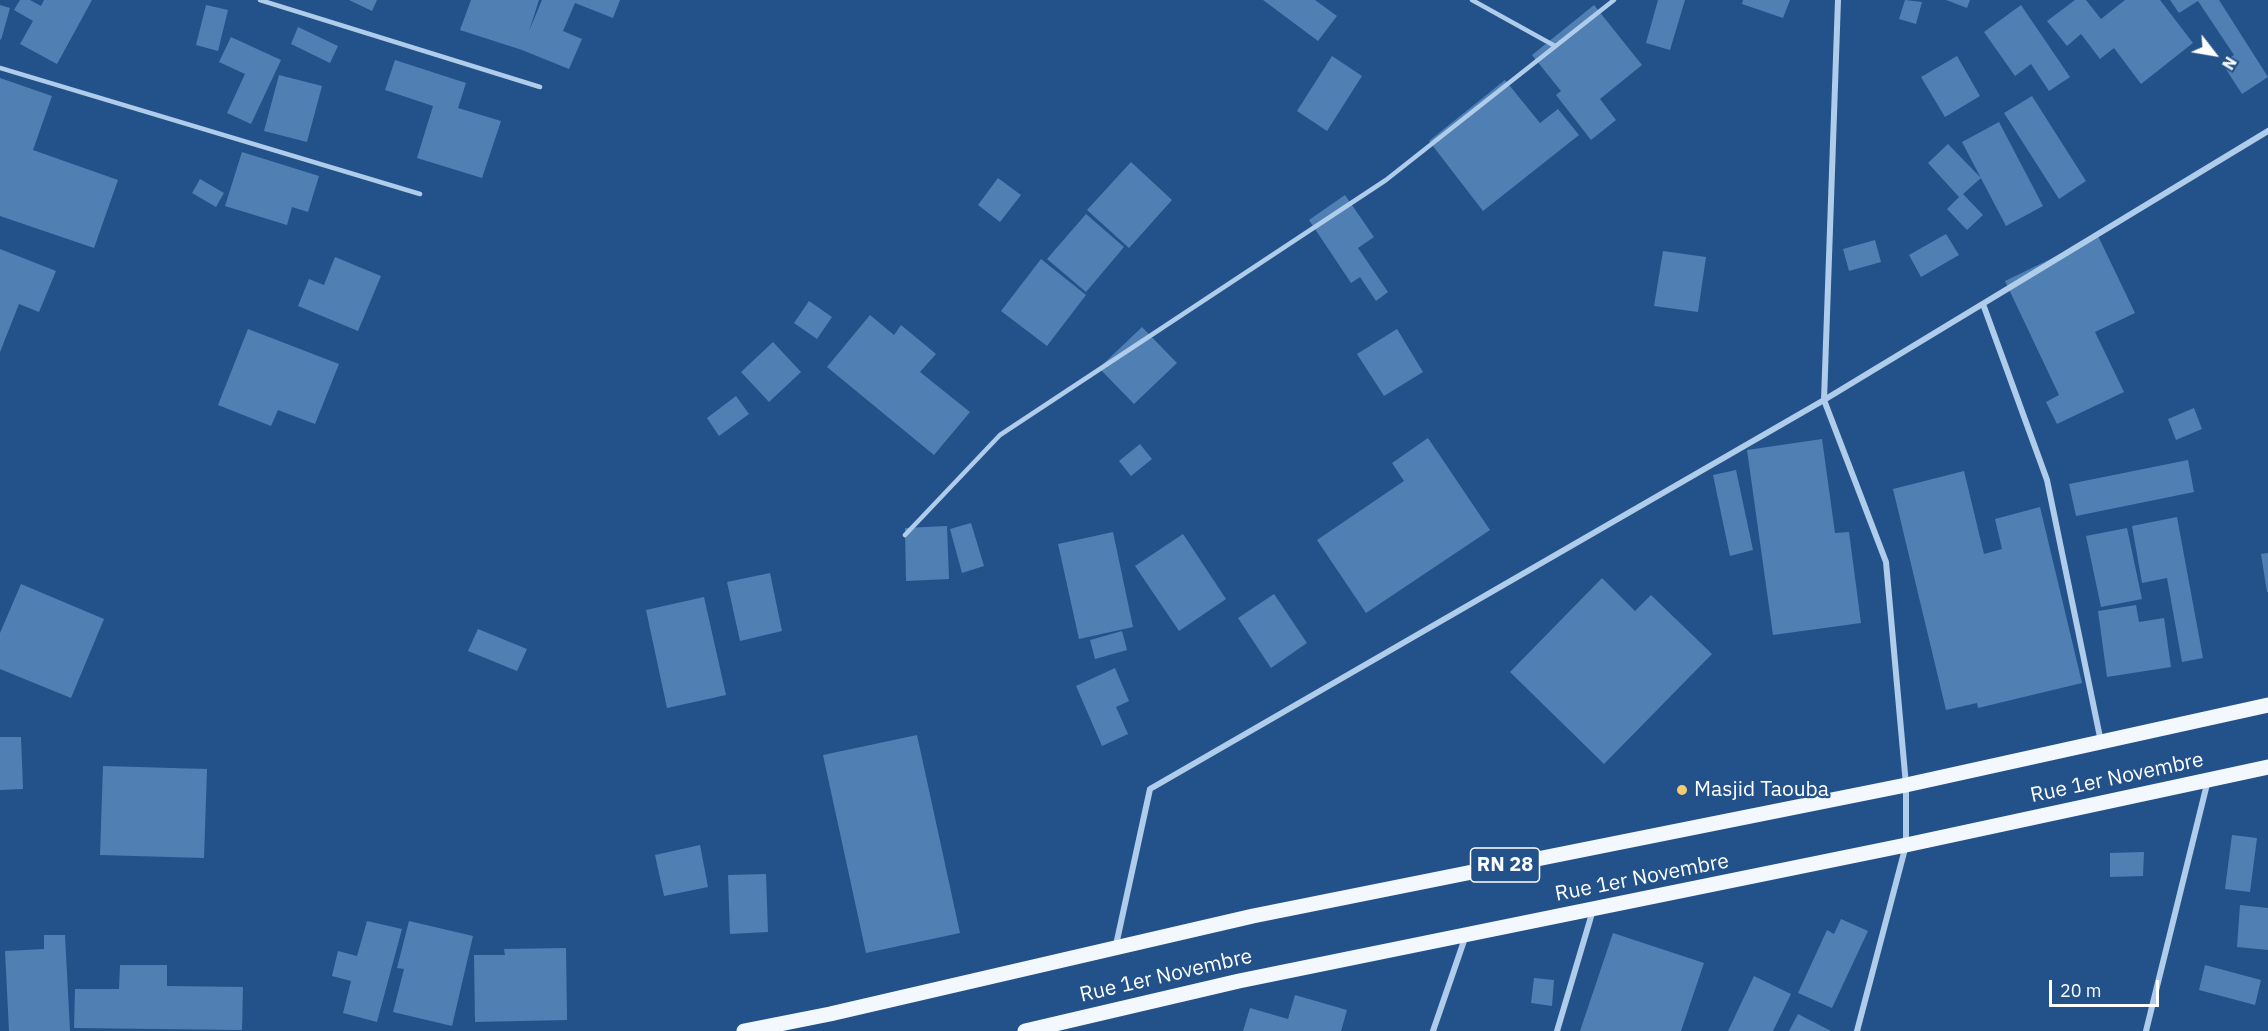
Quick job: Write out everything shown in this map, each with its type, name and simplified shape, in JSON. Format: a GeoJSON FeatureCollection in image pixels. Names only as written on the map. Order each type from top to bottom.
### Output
{"type":"FeatureCollection","features":[{"type":"Feature","properties":{"kind":"main road","name":"RN 28"},"geometry":{"type":"LineString","coordinates":[[744,1031],[841,1012],[1253,916],[1906,785],[2268,705]]}},
{"type":"Feature","properties":{"kind":"main road","name":"Rue 1er Novembre"},"geometry":{"type":"LineString","coordinates":[[1024,1031],[1239,981],[1906,845],[2268,767]]}},
{"type":"Feature","properties":{"kind":"street"},"geometry":{"type":"LineString","coordinates":[[1838,0],[1824,400],[1886,562],[1906,785],[1906,845],[1857,1031]]}},
{"type":"Feature","properties":{"kind":"street"},"geometry":{"type":"LineString","coordinates":[[1115,948],[1150,789],[1824,400],[2268,131]]}},
{"type":"Feature","properties":{"kind":"street"},"geometry":{"type":"LineString","coordinates":[[1983,304],[2047,480],[2101,742]]}},
{"type":"Feature","properties":{"kind":"street"},"geometry":{"type":"LineString","coordinates":[[2146,1031],[2209,780]]}},
{"type":"Feature","properties":{"kind":"street"},"geometry":{"type":"LineString","coordinates":[[1557,1031],[1593,909]]}},
{"type":"Feature","properties":{"kind":"street"},"geometry":{"type":"LineString","coordinates":[[1433,1031],[1466,935]]}},
{"type":"Feature","properties":{"kind":"lane"},"geometry":{"type":"LineString","coordinates":[[260,0],[540,87]]}},
{"type":"Feature","properties":{"kind":"lane"},"geometry":{"type":"LineString","coordinates":[[1472,0],[1555,46]]}},
{"type":"Feature","properties":{"kind":"lane"},"geometry":{"type":"LineString","coordinates":[[905,535],[1000,435],[1386,180],[1614,0]]}},
{"type":"Feature","properties":{"kind":"lane"},"geometry":{"type":"LineString","coordinates":[[0,68],[420,194]]}},
{"type":"Feature","properties":{"kind":"building"},"geometry":{"type":"Polygon","coordinates":[[[20,0],[30,0],[41,6],[44,0],[92,0],[57,64],[20,44],[33,21],[14,10],[20,0]]]}},
{"type":"Feature","properties":{"kind":"building"},"geometry":{"type":"Polygon","coordinates":[[[349,0],[377,0],[372,11],[349,0]]]}},
{"type":"Feature","properties":{"kind":"building"},"geometry":{"type":"Polygon","coordinates":[[[471,0],[539,0],[529,31],[542,0],[620,0],[613,18],[575,3],[563,31],[582,39],[569,69],[522,50],[460,30],[471,0]]]}},
{"type":"Feature","properties":{"kind":"building"},"geometry":{"type":"Polygon","coordinates":[[[1263,0],[1315,0],[1337,16],[1318,41],[1263,0]]]}},
{"type":"Feature","properties":{"kind":"building"},"geometry":{"type":"Polygon","coordinates":[[[1658,0],[1685,0],[1670,50],[1646,43],[1658,0]]]}},
{"type":"Feature","properties":{"kind":"building"},"geometry":{"type":"Polygon","coordinates":[[[1743,0],[1790,0],[1783,18],[1742,4],[1743,0]]]}},
{"type":"Feature","properties":{"kind":"building"},"geometry":{"type":"Polygon","coordinates":[[[1905,0],[1922,2],[1916,24],[1899,19],[1905,0]]]}},
{"type":"Feature","properties":{"kind":"building"},"geometry":{"type":"Polygon","coordinates":[[[1946,0],[1970,0],[1967,8],[1946,0]]]}},
{"type":"Feature","properties":{"kind":"building"},"geometry":{"type":"Polygon","coordinates":[[[2075,0],[2086,0],[2101,19],[2125,0],[2160,0],[2193,43],[2141,84],[2114,48],[2100,59],[2081,34],[2067,46],[2047,21],[2075,0]]]}},
{"type":"Feature","properties":{"kind":"building"},"geometry":{"type":"Polygon","coordinates":[[[2170,0],[2219,0],[2268,77],[2242,94],[2222,63],[2234,55],[2198,1],[2179,13],[2170,0]]]}},
{"type":"Feature","properties":{"kind":"building"},"geometry":{"type":"Polygon","coordinates":[[[0,5],[10,8],[1,40],[0,39],[0,5]]]}},
{"type":"Feature","properties":{"kind":"building"},"geometry":{"type":"Polygon","coordinates":[[[206,5],[228,10],[218,51],[196,45],[206,5]]]}},
{"type":"Feature","properties":{"kind":"building"},"geometry":{"type":"Polygon","coordinates":[[[1594,5],[1642,65],[1600,99],[1616,120],[1591,140],[1556,95],[1561,91],[1532,55],[1594,5]]]}},
{"type":"Feature","properties":{"kind":"building"},"geometry":{"type":"Polygon","coordinates":[[[2021,5],[2070,77],[2049,91],[2031,64],[2015,76],[1984,32],[2021,5]]]}},
{"type":"Feature","properties":{"kind":"building"},"geometry":{"type":"Polygon","coordinates":[[[298,27],[338,46],[330,63],[291,44],[298,27]]]}},
{"type":"Feature","properties":{"kind":"building"},"geometry":{"type":"Polygon","coordinates":[[[231,37],[281,60],[251,124],[227,113],[245,74],[219,62],[231,37]]]}},
{"type":"Feature","properties":{"kind":"building"},"geometry":{"type":"Polygon","coordinates":[[[1332,56],[1362,76],[1327,131],[1297,111],[1332,56]]]}},
{"type":"Feature","properties":{"kind":"building"},"geometry":{"type":"Polygon","coordinates":[[[1957,56],[1980,96],[1945,117],[1921,77],[1957,56]]]}},
{"type":"Feature","properties":{"kind":"building"},"geometry":{"type":"Polygon","coordinates":[[[395,60],[466,83],[458,108],[501,121],[482,178],[417,158],[433,106],[385,90],[395,60]]]}},
{"type":"Feature","properties":{"kind":"building"},"geometry":{"type":"Polygon","coordinates":[[[279,75],[322,86],[307,142],[264,131],[279,75]]]}},
{"type":"Feature","properties":{"kind":"building"},"geometry":{"type":"Polygon","coordinates":[[[0,78],[52,96],[33,150],[118,180],[94,248],[0,216],[0,78]]]}},
{"type":"Feature","properties":{"kind":"building"},"geometry":{"type":"Polygon","coordinates":[[[1505,80],[1540,123],[1558,109],[1579,135],[1483,211],[1429,141],[1505,80]]]}},
{"type":"Feature","properties":{"kind":"building"},"geometry":{"type":"Polygon","coordinates":[[[2032,96],[2086,181],[2059,199],[2004,113],[2032,96]]]}},
{"type":"Feature","properties":{"kind":"building"},"geometry":{"type":"Polygon","coordinates":[[[1999,122],[2043,206],[2006,226],[1962,142],[1999,122]]]}},
{"type":"Feature","properties":{"kind":"building"},"geometry":{"type":"Polygon","coordinates":[[[1948,144],[1981,178],[1963,194],[1983,215],[1967,230],[1947,209],[1959,197],[1928,163],[1948,144]]]}},
{"type":"Feature","properties":{"kind":"building"},"geometry":{"type":"Polygon","coordinates":[[[242,152],[319,176],[308,212],[292,207],[287,225],[225,206],[242,152]]]}},
{"type":"Feature","properties":{"kind":"building"},"geometry":{"type":"Polygon","coordinates":[[[1131,162],[1172,200],[1129,248],[1087,210],[1131,162]]]}},
{"type":"Feature","properties":{"kind":"building"},"geometry":{"type":"Polygon","coordinates":[[[998,178],[1021,195],[1000,222],[978,205],[998,178]]]}},
{"type":"Feature","properties":{"kind":"building"},"geometry":{"type":"Polygon","coordinates":[[[200,179],[224,193],[216,207],[192,193],[200,179]]]}},
{"type":"Feature","properties":{"kind":"building"},"geometry":{"type":"Polygon","coordinates":[[[1345,195],[1374,237],[1358,248],[1388,292],[1376,301],[1360,277],[1351,283],[1309,220],[1345,195]]]}},
{"type":"Feature","properties":{"kind":"building"},"geometry":{"type":"Polygon","coordinates":[[[1086,214],[1124,247],[1086,292],[1047,259],[1086,214]]]}},
{"type":"Feature","properties":{"kind":"building"},"geometry":{"type":"Polygon","coordinates":[[[1946,234],[1959,255],[1921,277],[1909,255],[1946,234]]]}},
{"type":"Feature","properties":{"kind":"building"},"geometry":{"type":"Polygon","coordinates":[[[2098,236],[2135,313],[2095,332],[2124,392],[2057,424],[2046,402],[2059,395],[2005,281],[2098,236]]]}},
{"type":"Feature","properties":{"kind":"building"},"geometry":{"type":"Polygon","coordinates":[[[1875,240],[1881,262],[1849,271],[1843,249],[1875,240]]]}},
{"type":"Feature","properties":{"kind":"building"},"geometry":{"type":"Polygon","coordinates":[[[0,249],[56,271],[39,312],[19,304],[0,352],[0,249]]]}},
{"type":"Feature","properties":{"kind":"building"},"geometry":{"type":"Polygon","coordinates":[[[1663,251],[1706,257],[1698,312],[1654,306],[1663,251]]]}},
{"type":"Feature","properties":{"kind":"building"},"geometry":{"type":"Polygon","coordinates":[[[335,257],[381,276],[358,331],[298,306],[309,279],[324,285],[335,257]]]}},
{"type":"Feature","properties":{"kind":"building"},"geometry":{"type":"Polygon","coordinates":[[[1041,259],[1086,295],[1047,346],[1001,311],[1041,259]]]}},
{"type":"Feature","properties":{"kind":"building"},"geometry":{"type":"Polygon","coordinates":[[[809,301],[832,317],[817,339],[794,323],[809,301]]]}},
{"type":"Feature","properties":{"kind":"building"},"geometry":{"type":"Polygon","coordinates":[[[870,315],[894,335],[901,325],[936,354],[920,372],[970,412],[934,455],[827,367],[870,315]]]}},
{"type":"Feature","properties":{"kind":"building"},"geometry":{"type":"Polygon","coordinates":[[[1142,327],[1177,363],[1134,404],[1099,368],[1142,327]]]}},
{"type":"Feature","properties":{"kind":"building"},"geometry":{"type":"Polygon","coordinates":[[[248,329],[339,364],[315,424],[278,410],[271,426],[218,405],[248,329]]]}},
{"type":"Feature","properties":{"kind":"building"},"geometry":{"type":"Polygon","coordinates":[[[1397,329],[1423,372],[1384,396],[1357,354],[1397,329]]]}},
{"type":"Feature","properties":{"kind":"building"},"geometry":{"type":"Polygon","coordinates":[[[773,342],[801,372],[769,402],[741,372],[773,342]]]}},
{"type":"Feature","properties":{"kind":"building"},"geometry":{"type":"Polygon","coordinates":[[[736,396],[749,414],[719,436],[707,418],[736,396]]]}},
{"type":"Feature","properties":{"kind":"building"},"geometry":{"type":"Polygon","coordinates":[[[2194,408],[2202,429],[2176,440],[2168,419],[2194,408]]]}},
{"type":"Feature","properties":{"kind":"building"},"geometry":{"type":"Polygon","coordinates":[[[1428,438],[1490,530],[1366,613],[1317,540],[1404,481],[1392,463],[1428,438]]]}},
{"type":"Feature","properties":{"kind":"building"},"geometry":{"type":"Polygon","coordinates":[[[1822,439],[1835,533],[1849,532],[1861,623],[1773,635],[1747,450],[1822,439]]]}},
{"type":"Feature","properties":{"kind":"building"},"geometry":{"type":"Polygon","coordinates":[[[1140,444],[1152,459],[1131,476],[1119,461],[1140,444]]]}},
{"type":"Feature","properties":{"kind":"building"},"geometry":{"type":"Polygon","coordinates":[[[2188,460],[2194,492],[2076,516],[2069,484],[2188,460]]]}},
{"type":"Feature","properties":{"kind":"building"},"geometry":{"type":"Polygon","coordinates":[[[1736,470],[1753,550],[1730,556],[1713,475],[1736,470]]]}},
{"type":"Feature","properties":{"kind":"building"},"geometry":{"type":"Polygon","coordinates":[[[1964,471],[1984,554],[2002,549],[1995,519],[2040,507],[2082,683],[1978,708],[1977,703],[1946,710],[1893,489],[1964,471]]]}},
{"type":"Feature","properties":{"kind":"building"},"geometry":{"type":"Polygon","coordinates":[[[2177,517],[2203,658],[2182,662],[2167,578],[2142,583],[2132,526],[2177,517]]]}},
{"type":"Feature","properties":{"kind":"building"},"geometry":{"type":"Polygon","coordinates":[[[971,523],[984,566],[962,573],[950,529],[971,523]]]}},
{"type":"Feature","properties":{"kind":"building"},"geometry":{"type":"Polygon","coordinates":[[[947,526],[949,579],[906,581],[905,528],[947,526]]]}},
{"type":"Feature","properties":{"kind":"building"},"geometry":{"type":"Polygon","coordinates":[[[2127,528],[2142,599],[2101,607],[2086,536],[2127,528]]]}},
{"type":"Feature","properties":{"kind":"building"},"geometry":{"type":"Polygon","coordinates":[[[1113,532],[1133,627],[1079,639],[1058,544],[1113,532]]]}},
{"type":"Feature","properties":{"kind":"building"},"geometry":{"type":"Polygon","coordinates":[[[1183,534],[1226,599],[1179,631],[1135,566],[1183,534]]]}},
{"type":"Feature","properties":{"kind":"building"},"geometry":{"type":"Polygon","coordinates":[[[2268,553],[2268,592],[2267,592],[2261,554],[2268,553]]]}},
{"type":"Feature","properties":{"kind":"building"},"geometry":{"type":"Polygon","coordinates":[[[770,573],[782,631],[740,641],[727,582],[770,573]]]}},
{"type":"Feature","properties":{"kind":"building"},"geometry":{"type":"Polygon","coordinates":[[[1602,578],[1635,611],[1651,595],[1712,654],[1604,764],[1510,672],[1602,578]]]}},
{"type":"Feature","properties":{"kind":"building"},"geometry":{"type":"Polygon","coordinates":[[[21,584],[104,619],[71,698],[0,669],[0,633],[21,584]]]}},
{"type":"Feature","properties":{"kind":"building"},"geometry":{"type":"Polygon","coordinates":[[[1274,594],[1307,643],[1271,668],[1238,618],[1274,594]]]}},
{"type":"Feature","properties":{"kind":"building"},"geometry":{"type":"Polygon","coordinates":[[[704,597],[726,695],[667,708],[646,610],[704,597]]]}},
{"type":"Feature","properties":{"kind":"building"},"geometry":{"type":"Polygon","coordinates":[[[2136,605],[2139,622],[2164,618],[2171,667],[2107,677],[2098,611],[2136,605]]]}},
{"type":"Feature","properties":{"kind":"building"},"geometry":{"type":"Polygon","coordinates":[[[478,629],[527,649],[517,671],[468,651],[478,629]]]}},
{"type":"Feature","properties":{"kind":"building"},"geometry":{"type":"Polygon","coordinates":[[[1122,631],[1127,650],[1095,659],[1090,640],[1122,631]]]}},
{"type":"Feature","properties":{"kind":"building"},"geometry":{"type":"Polygon","coordinates":[[[1115,668],[1129,701],[1116,707],[1128,734],[1102,746],[1076,686],[1115,668]]]}},
{"type":"Feature","properties":{"kind":"building"},"geometry":{"type":"Polygon","coordinates":[[[917,735],[960,933],[866,953],[823,755],[917,735]]]}},
{"type":"Feature","properties":{"kind":"building"},"geometry":{"type":"Polygon","coordinates":[[[0,737],[21,737],[23,789],[0,790],[0,737]]]}},
{"type":"Feature","properties":{"kind":"building"},"geometry":{"type":"Polygon","coordinates":[[[103,766],[207,769],[204,858],[100,855],[103,766]]]}},
{"type":"Feature","properties":{"kind":"building"},"geometry":{"type":"Polygon","coordinates":[[[2232,835],[2257,838],[2250,892],[2225,889],[2232,835]]]}},
{"type":"Feature","properties":{"kind":"building"},"geometry":{"type":"Polygon","coordinates":[[[700,845],[708,887],[664,896],[655,855],[700,845]]]}},
{"type":"Feature","properties":{"kind":"building"},"geometry":{"type":"Polygon","coordinates":[[[2144,852],[2143,876],[2110,877],[2110,853],[2144,852]]]}},
{"type":"Feature","properties":{"kind":"building"},"geometry":{"type":"Polygon","coordinates":[[[766,874],[768,932],[730,934],[728,875],[766,874]]]}},
{"type":"Feature","properties":{"kind":"building"},"geometry":{"type":"Polygon","coordinates":[[[2240,905],[2268,908],[2268,950],[2237,947],[2240,905]]]}},
{"type":"Feature","properties":{"kind":"building"},"geometry":{"type":"Polygon","coordinates":[[[1841,919],[1868,931],[1832,1008],[1798,993],[1827,930],[1834,934],[1841,919]]]}},
{"type":"Feature","properties":{"kind":"building"},"geometry":{"type":"Polygon","coordinates":[[[367,921],[402,929],[377,1022],[343,1013],[351,981],[332,976],[338,951],[357,956],[367,921]]]}},
{"type":"Feature","properties":{"kind":"building"},"geometry":{"type":"Polygon","coordinates":[[[409,921],[473,936],[452,1026],[393,1012],[404,969],[397,968],[409,921]]]}},
{"type":"Feature","properties":{"kind":"building"},"geometry":{"type":"Polygon","coordinates":[[[1613,933],[1704,963],[1681,1031],[1580,1031],[1613,933]]]}},
{"type":"Feature","properties":{"kind":"building"},"geometry":{"type":"Polygon","coordinates":[[[44,935],[65,935],[70,1031],[9,1031],[5,951],[44,949],[44,935]]]}},
{"type":"Feature","properties":{"kind":"building"},"geometry":{"type":"Polygon","coordinates":[[[566,948],[567,1020],[475,1022],[474,955],[505,955],[504,949],[566,948]]]}},
{"type":"Feature","properties":{"kind":"building"},"geometry":{"type":"Polygon","coordinates":[[[120,965],[167,965],[167,986],[243,987],[242,1030],[74,1028],[75,989],[119,989],[120,965]]]}},
{"type":"Feature","properties":{"kind":"building"},"geometry":{"type":"Polygon","coordinates":[[[2205,965],[2261,980],[2255,1005],[2199,990],[2205,965]]]}},
{"type":"Feature","properties":{"kind":"building"},"geometry":{"type":"Polygon","coordinates":[[[1754,976],[1791,994],[1773,1031],[1728,1031],[1754,976]]]}},
{"type":"Feature","properties":{"kind":"building"},"geometry":{"type":"Polygon","coordinates":[[[1534,978],[1554,980],[1552,1006],[1531,1003],[1534,978]]]}},
{"type":"Feature","properties":{"kind":"building"},"geometry":{"type":"Polygon","coordinates":[[[1295,995],[1347,1010],[1341,1031],[1243,1031],[1250,1008],[1288,1019],[1295,995]]]}},
{"type":"Feature","properties":{"kind":"building"},"geometry":{"type":"Polygon","coordinates":[[[1798,1014],[1831,1031],[1789,1031],[1798,1014]]]}},
{"type":"Feature","properties":{"kind":"place","name":"Masjid Taouba"},"geometry":{"type":"Point","coordinates":[1682,790]}}]}
